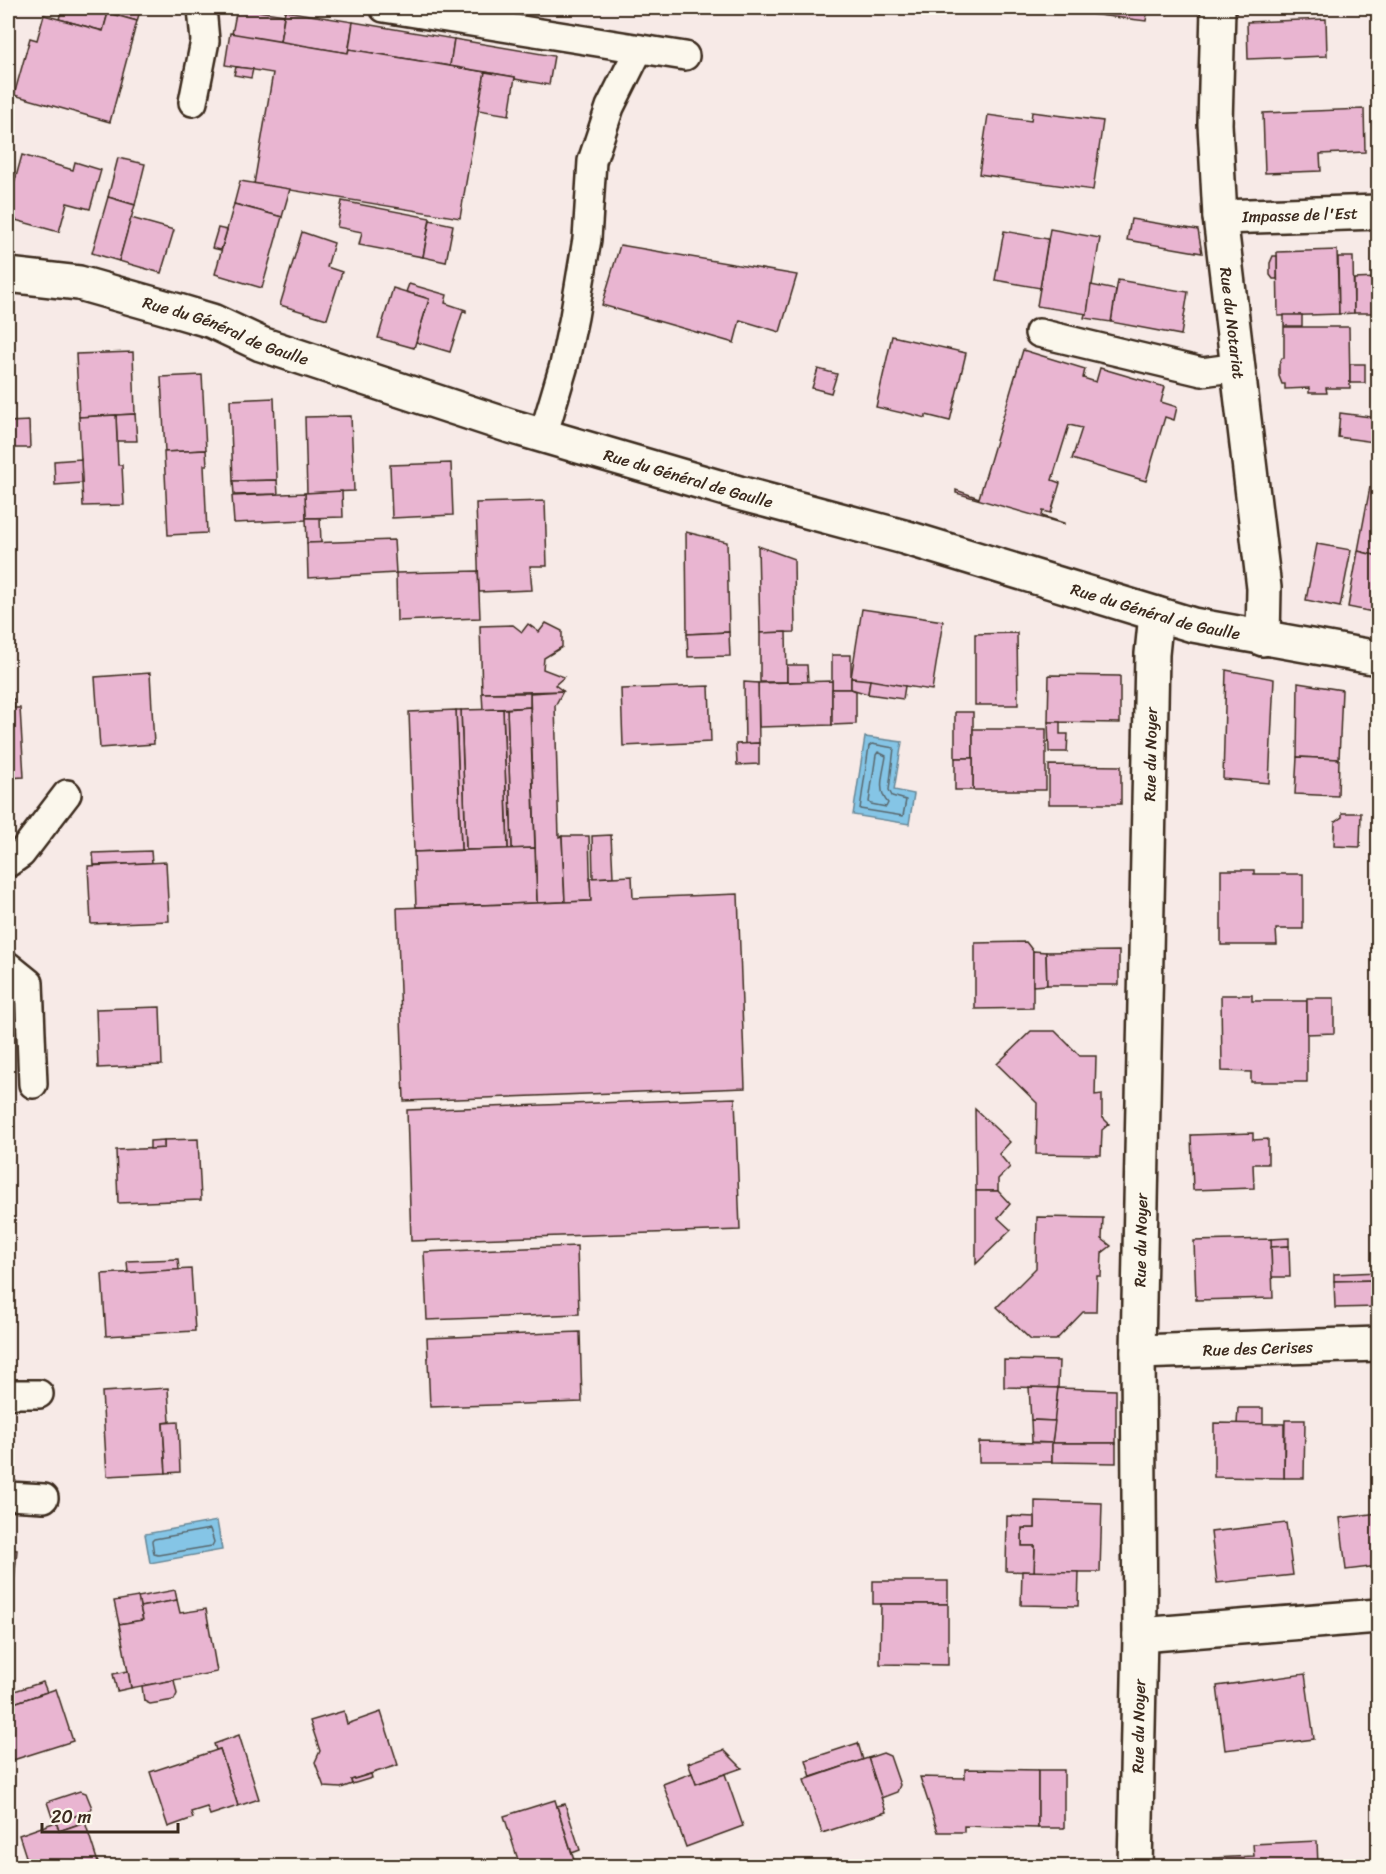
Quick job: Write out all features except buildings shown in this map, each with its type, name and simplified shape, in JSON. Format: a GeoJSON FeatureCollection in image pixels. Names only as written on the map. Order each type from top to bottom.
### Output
{"type":"FeatureCollection","features":[{"type":"Feature","properties":{"kind":"street","name":"Rue du Notariat"},"geometry":{"type":"LineString","coordinates":[[1218,8],[1215,124],[1220,217],[1264,588],[1263,639]]}},
{"type":"Feature","properties":{"kind":"street","name":"Impasse de l'Est"},"geometry":{"type":"LineString","coordinates":[[1220,217],[1378,212]]}},
{"type":"Feature","properties":{"kind":"street","name":"Rue du Général de Gaulle"},"geometry":{"type":"LineString","coordinates":[[8,274],[79,283],[212,321],[261,344],[543,436],[739,493],[904,537],[1193,626],[1378,658]]}},
{"type":"Feature","properties":{"kind":"street","name":"Rue du Noyer"},"geometry":{"type":"LineString","coordinates":[[1135,1866],[1140,1635],[1138,1352],[1151,666],[1156,614]]}},
{"type":"Feature","properties":{"kind":"street","name":"Rue des Cerises"},"geometry":{"type":"LineString","coordinates":[[1138,1352],[1378,1344]]}},
{"type":"Feature","properties":{"kind":"street"},"geometry":{"type":"LineString","coordinates":[[1140,1635],[1378,1616]]}},
{"type":"Feature","properties":{"kind":"lane"},"geometry":{"type":"LineString","coordinates":[[193,102],[205,41],[202,8]]}},
{"type":"Feature","properties":{"kind":"lane"},"geometry":{"type":"LineString","coordinates":[[384,8],[685,56]]}},
{"type":"Feature","properties":{"kind":"lane"},"geometry":{"type":"LineString","coordinates":[[543,436],[564,365],[574,317],[587,239],[592,161],[610,107],[639,49]]}},
{"type":"Feature","properties":{"kind":"lane"},"geometry":{"type":"LineString","coordinates":[[1039,333],[1202,372],[1239,367]]}},
{"type":"Feature","properties":{"kind":"lane"},"geometry":{"type":"LineString","coordinates":[[8,862],[21,854],[67,794]]}},
{"type":"Feature","properties":{"kind":"lane"},"geometry":{"type":"LineString","coordinates":[[8,966],[29,983],[33,1084]]}},
{"type":"Feature","properties":{"kind":"lane"},"geometry":{"type":"LineString","coordinates":[[8,1394],[39,1394]]}},
{"type":"Feature","properties":{"kind":"lane"},"geometry":{"type":"LineString","coordinates":[[8,1496],[44,1498]]}},
{"type":"Feature","properties":{"kind":"water"},"geometry":{"type":"Polygon","coordinates":[[[865,737],[902,742],[894,790],[914,794],[909,824],[853,815],[865,737]]]}},
{"type":"Feature","properties":{"kind":"water"},"geometry":{"type":"Polygon","coordinates":[[[217,1521],[222,1550],[150,1563],[145,1534],[217,1521]]]}}]}
